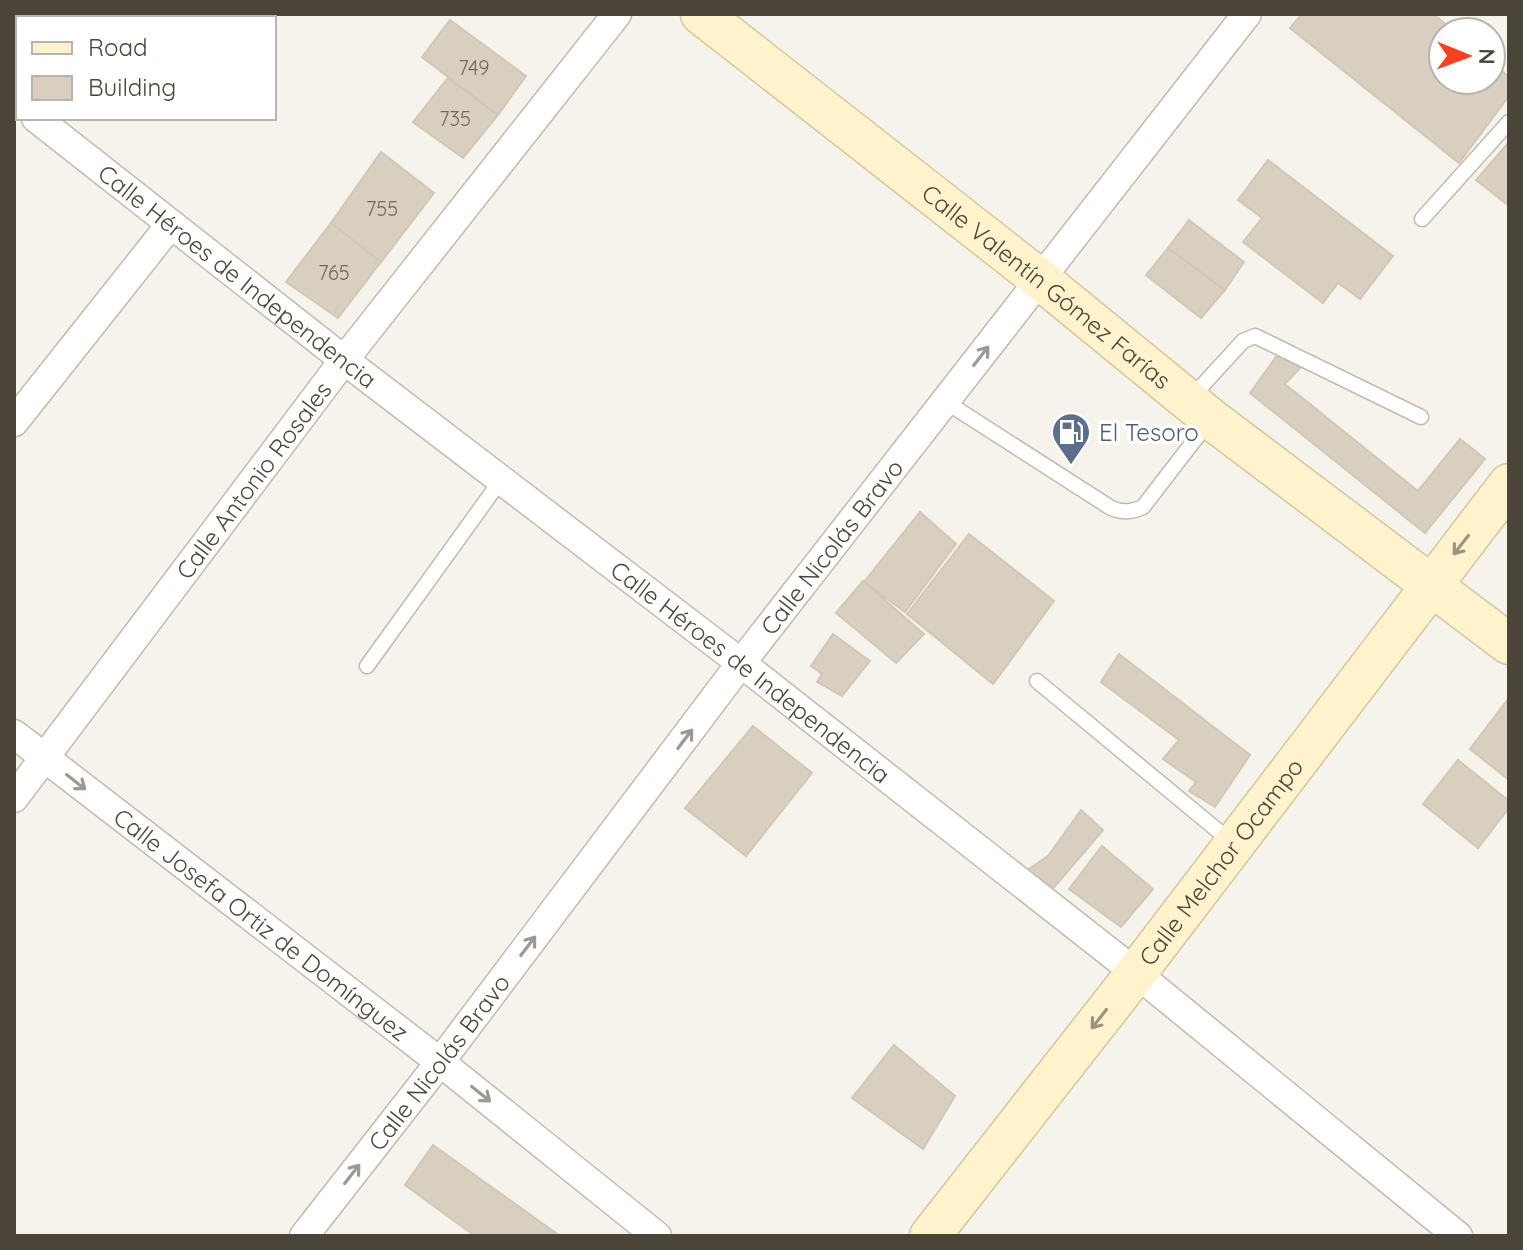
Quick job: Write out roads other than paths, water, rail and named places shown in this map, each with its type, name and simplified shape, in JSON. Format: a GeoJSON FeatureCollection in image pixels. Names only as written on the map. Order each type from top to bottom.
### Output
{"type":"FeatureCollection","features":[{"type":"Feature","properties":{"kind":"street","name":"Calle Antonio Rosales"},"geometry":{"type":"LineString","coordinates":[[14,798],[344,360],[617,14]]}},
{"type":"Feature","properties":{"kind":"street","name":"Calle Valentín Gómez Farías"},"geometry":{"type":"LineString","coordinates":[[701,14],[1041,280],[1200,410],[1509,644]]}},
{"type":"Feature","properties":{"kind":"street","name":"Calle Nicolás Bravo"},"geometry":{"type":"LineString","coordinates":[[304,1236],[440,1062],[741,663],[1247,14]]}},
{"type":"Feature","properties":{"kind":"street","name":"Calle Héroes de Independencia"},"geometry":{"type":"LineString","coordinates":[[39,120],[1136,973],[1458,1236]]}},
{"type":"Feature","properties":{"kind":"street"},"geometry":{"type":"LineString","coordinates":[[14,422],[171,224]]}},
{"type":"Feature","properties":{"kind":"street","name":"Calle Melchor Ocampo"},"geometry":{"type":"LineString","coordinates":[[930,1236],[1136,973],[1509,484]]}},
{"type":"Feature","properties":{"kind":"street","name":"Calle Josefa Ortiz de Domínguez"},"geometry":{"type":"LineString","coordinates":[[14,734],[440,1062],[657,1236]]}},
{"type":"Feature","properties":{"kind":"lane"},"geometry":{"type":"LineString","coordinates":[[1422,219],[1509,122]]}},
{"type":"Feature","properties":{"kind":"lane"},"geometry":{"type":"LineString","coordinates":[[946,402],[1120,512],[1143,507],[1243,341],[1255,336],[1421,417]]}},
{"type":"Feature","properties":{"kind":"lane"},"geometry":{"type":"LineString","coordinates":[[367,666],[501,480]]}},
{"type":"Feature","properties":{"kind":"lane"},"geometry":{"type":"LineString","coordinates":[[1037,681],[1234,844]]}},
{"type":"Feature","properties":{"kind":"place","name":"El Tesoro"},"geometry":{"type":"Point","coordinates":[1071,466]}}]}
